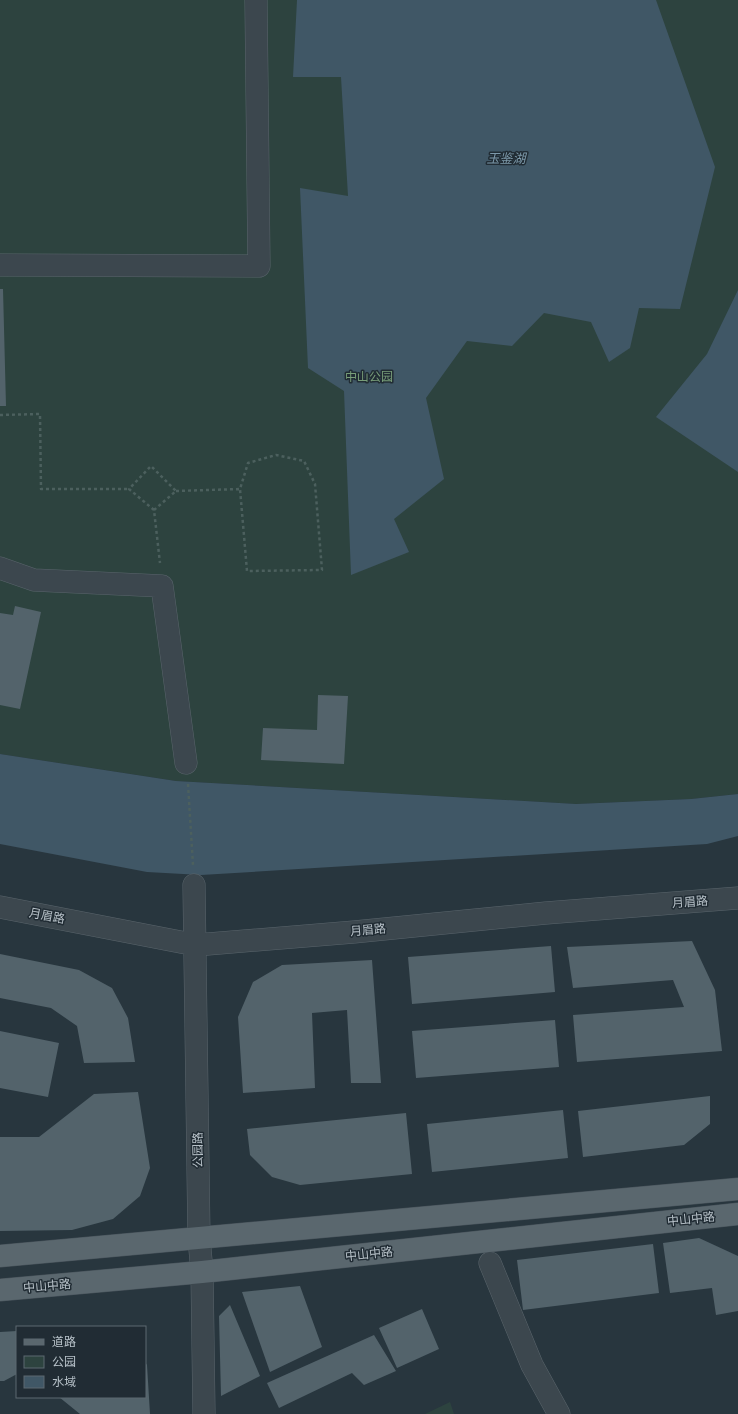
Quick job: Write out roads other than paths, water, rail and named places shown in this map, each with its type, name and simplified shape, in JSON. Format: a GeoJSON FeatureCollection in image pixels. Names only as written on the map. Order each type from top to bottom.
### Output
{"type":"FeatureCollection","features":[{"type":"Feature","properties":{"kind":"main road"},"geometry":{"type":"LineString","coordinates":[[0,1256],[738,1189]]}},
{"type":"Feature","properties":{"kind":"main road","name":"中山中路"},"geometry":{"type":"LineString","coordinates":[[0,1290],[202,1272],[738,1214]]}},
{"type":"Feature","properties":{"kind":"street"},"geometry":{"type":"LineString","coordinates":[[0,265],[259,266],[256,0]]}},
{"type":"Feature","properties":{"kind":"street"},"geometry":{"type":"LineString","coordinates":[[0,568],[34,580],[162,586],[186,763]]}},
{"type":"Feature","properties":{"kind":"street","name":"公园路"},"geometry":{"type":"LineString","coordinates":[[194,885],[199,1238],[202,1272],[204,1414]]}},
{"type":"Feature","properties":{"kind":"street","name":"月眉路"},"geometry":{"type":"LineString","coordinates":[[0,907],[196,945],[354,932],[546,913],[738,898]]}},
{"type":"Feature","properties":{"kind":"street"},"geometry":{"type":"LineString","coordinates":[[490,1263],[532,1365],[559,1414]]}},
{"type":"Feature","properties":{"kind":"water","name":"玉鉴湖"},"geometry":{"type":"Polygon","coordinates":[[[297,0],[656,0],[715,167],[680,309],[639,308],[630,348],[609,362],[591,322],[544,313],[512,346],[467,341],[426,398],[444,479],[394,519],[409,552],[351,575],[344,391],[308,368],[300,188],[348,196],[341,77],[293,77],[297,0]]]}},
{"type":"Feature","properties":{"kind":"water"},"geometry":{"type":"Polygon","coordinates":[[[738,290],[738,472],[656,417],[707,354],[738,290]]]}},
{"type":"Feature","properties":{"kind":"water"},"geometry":{"type":"Polygon","coordinates":[[[0,754],[176,781],[576,804],[691,799],[738,794],[738,836],[707,844],[201,875],[147,872],[0,844],[0,754]]]}},
{"type":"Feature","properties":{"kind":"park label","name":"中山公园"},"geometry":{"type":"Point","coordinates":[369,377]}}]}
